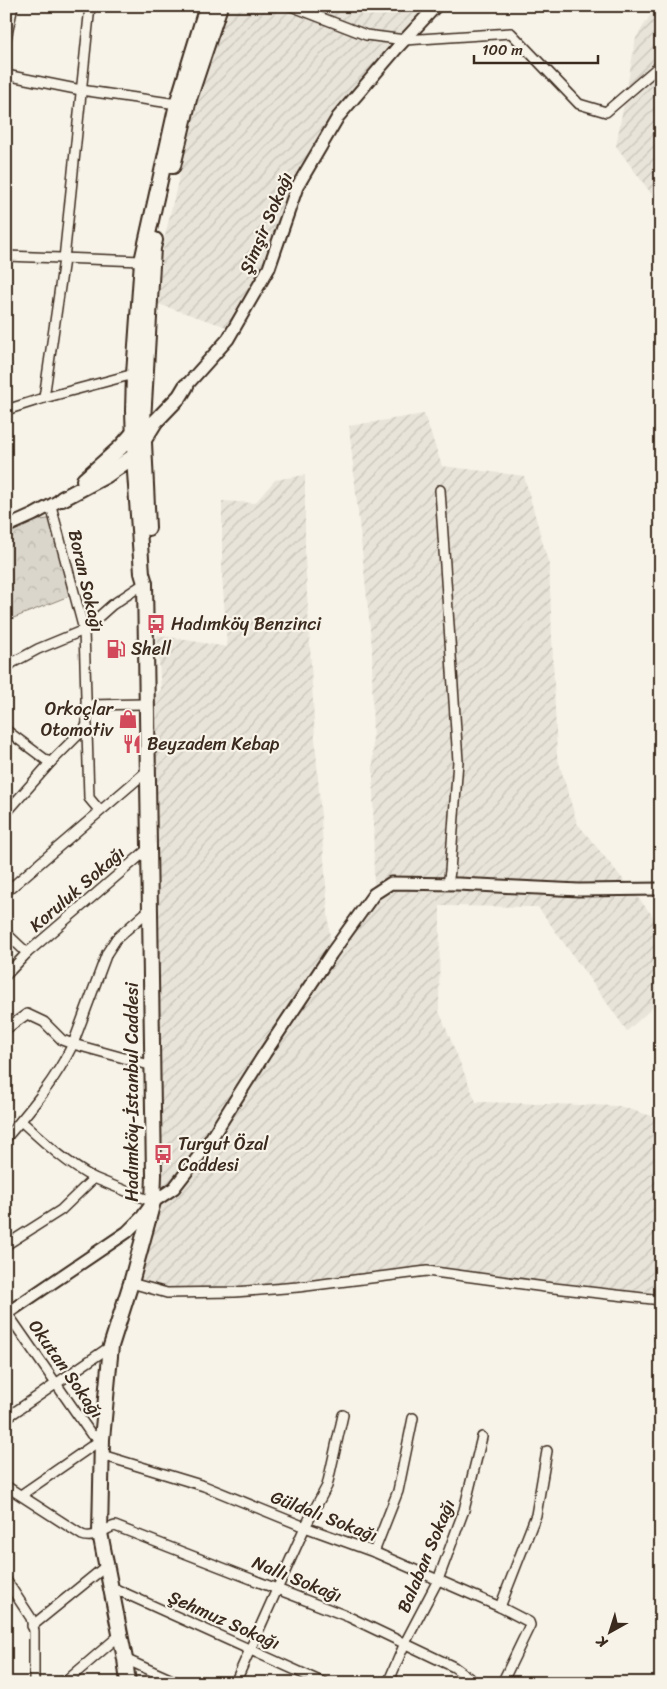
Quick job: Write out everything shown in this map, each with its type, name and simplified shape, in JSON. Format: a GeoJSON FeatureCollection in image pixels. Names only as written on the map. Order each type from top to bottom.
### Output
{"type":"FeatureCollection","features":[{"type":"Feature","properties":{"kind":"main road","name":"Hadımköy-İstanbul Caddesi"},"geometry":{"type":"LineString","coordinates":[[128,1683],[100,1533],[102,1439],[111,1346],[131,1283],[153,1202],[154,1175],[145,704],[145,583],[149,535],[138,438],[134,374],[142,261],[177,104],[207,6]]}},
{"type":"Feature","properties":{"kind":"main road","name":"Hadımköy-İstanbul Caddesi"},"geometry":{"type":"LineString","coordinates":[[145,583],[142,573],[134,456],[143,421],[153,248],[189,99],[220,6]]}},
{"type":"Feature","properties":{"kind":"main road"},"geometry":{"type":"LineString","coordinates":[[143,421],[156,408],[186,386]]}},
{"type":"Feature","properties":{"kind":"main road"},"geometry":{"type":"LineString","coordinates":[[57,502],[138,438],[180,396],[186,386]]}},
{"type":"Feature","properties":{"kind":"main road"},"geometry":{"type":"LineString","coordinates":[[57,502],[107,475],[134,456]]}},
{"type":"Feature","properties":{"kind":"street"},"geometry":{"type":"LineString","coordinates":[[6,40],[13,6]]}},
{"type":"Feature","properties":{"kind":"street"},"geometry":{"type":"LineString","coordinates":[[44,398],[64,259],[90,6]]}},
{"type":"Feature","properties":{"kind":"street"},"geometry":{"type":"LineString","coordinates":[[291,6],[366,36],[405,40],[511,33],[579,104],[606,112],[661,63]]}},
{"type":"Feature","properties":{"kind":"street","name":"Şimşir Sokağı"},"geometry":{"type":"LineString","coordinates":[[186,386],[228,339],[269,268],[297,187],[338,117],[436,6]]}},
{"type":"Feature","properties":{"kind":"street"},"geometry":{"type":"LineString","coordinates":[[6,75],[81,90],[177,104]]}},
{"type":"Feature","properties":{"kind":"street"},"geometry":{"type":"LineString","coordinates":[[6,256],[142,261]]}},
{"type":"Feature","properties":{"kind":"street"},"geometry":{"type":"LineString","coordinates":[[6,410],[134,374]]}},
{"type":"Feature","properties":{"kind":"street"},"geometry":{"type":"LineString","coordinates":[[440,490],[458,761],[448,884]]}},
{"type":"Feature","properties":{"kind":"street"},"geometry":{"type":"LineString","coordinates":[[6,527],[57,502]]}},
{"type":"Feature","properties":{"kind":"street","name":"Boran Sokağı"},"geometry":{"type":"LineString","coordinates":[[57,502],[84,630],[89,798],[100,811]]}},
{"type":"Feature","properties":{"kind":"street"},"geometry":{"type":"LineString","coordinates":[[6,669],[12,663],[38,649],[84,630],[112,605],[145,583]]}},
{"type":"Feature","properties":{"kind":"street"},"geometry":{"type":"LineString","coordinates":[[86,705],[145,704]]}},
{"type":"Feature","properties":{"kind":"street"},"geometry":{"type":"LineString","coordinates":[[6,813],[50,763],[87,726]]}},
{"type":"Feature","properties":{"kind":"street"},"geometry":{"type":"LineString","coordinates":[[6,730],[50,763]]}},
{"type":"Feature","properties":{"kind":"street"},"geometry":{"type":"LineString","coordinates":[[6,892],[147,771]]}},
{"type":"Feature","properties":{"kind":"street","name":"Koruluk Sokağı"},"geometry":{"type":"LineString","coordinates":[[6,975],[27,953],[148,849]]}},
{"type":"Feature","properties":{"kind":"street"},"geometry":{"type":"LineString","coordinates":[[7,1313],[127,1232],[142,1217],[153,1202],[174,1188],[205,1148],[331,954],[374,894],[391,883],[579,890],[661,890]]}},
{"type":"Feature","properties":{"kind":"street"},"geometry":{"type":"LineString","coordinates":[[6,1138],[62,1067],[73,1044],[104,960],[116,939],[149,910]]}},
{"type":"Feature","properties":{"kind":"street"},"geometry":{"type":"LineString","coordinates":[[6,933],[27,953]]}},
{"type":"Feature","properties":{"kind":"street"},"geometry":{"type":"LineString","coordinates":[[6,1029],[27,1014],[44,1022],[62,1040],[153,1066]]}},
{"type":"Feature","properties":{"kind":"street"},"geometry":{"type":"LineString","coordinates":[[21,1121],[79,1170],[153,1202]]}},
{"type":"Feature","properties":{"kind":"street"},"geometry":{"type":"LineString","coordinates":[[6,1245],[61,1210],[94,1178]]}},
{"type":"Feature","properties":{"kind":"street"},"geometry":{"type":"LineString","coordinates":[[131,1283],[167,1292],[235,1292],[298,1287],[427,1271],[661,1300]]}},
{"type":"Feature","properties":{"kind":"street","name":"Okutan Sokağı"},"geometry":{"type":"LineString","coordinates":[[7,1313],[92,1434],[102,1439]]}},
{"type":"Feature","properties":{"kind":"street"},"geometry":{"type":"LineString","coordinates":[[6,1418],[111,1346]]}},
{"type":"Feature","properties":{"kind":"street"},"geometry":{"type":"LineString","coordinates":[[235,1683],[305,1527],[327,1486],[343,1415]]}},
{"type":"Feature","properties":{"kind":"street"},"geometry":{"type":"LineString","coordinates":[[374,1552],[398,1491],[413,1418]]}},
{"type":"Feature","properties":{"kind":"street","name":"Balaban Sokağı"},"geometry":{"type":"LineString","coordinates":[[388,1683],[405,1643],[438,1580],[464,1510],[482,1437]]}},
{"type":"Feature","properties":{"kind":"street"},"geometry":{"type":"LineString","coordinates":[[21,1495],[102,1439]]}},
{"type":"Feature","properties":{"kind":"street"},"geometry":{"type":"LineString","coordinates":[[500,1607],[536,1515],[546,1451]]}},
{"type":"Feature","properties":{"kind":"street","name":"Güldalı Sokağı"},"geometry":{"type":"LineString","coordinates":[[102,1455],[204,1486],[305,1527],[374,1552],[500,1607],[529,1622],[530,1625],[502,1683]]}},
{"type":"Feature","properties":{"kind":"street","name":"Nallı Sokağı"},"geometry":{"type":"LineString","coordinates":[[6,1486],[82,1535],[88,1537],[115,1526],[349,1617],[454,1667],[476,1683]]}},
{"type":"Feature","properties":{"kind":"street"},"geometry":{"type":"LineString","coordinates":[[32,1626],[106,1566]]}},
{"type":"Feature","properties":{"kind":"street"},"geometry":{"type":"LineString","coordinates":[[6,1580],[26,1608],[34,1631],[34,1683]]}},
{"type":"Feature","properties":{"kind":"street","name":"Şehmuz Sokağı"},"geometry":{"type":"LineString","coordinates":[[111,1588],[324,1683]]}},
{"type":"Feature","properties":{"kind":"street"},"geometry":{"type":"LineString","coordinates":[[64,1683],[120,1635]]}},
{"type":"Feature","properties":{"kind":"street"},"geometry":{"type":"LineString","coordinates":[[125,1659],[179,1683]]}},
{"type":"Feature","properties":{"kind":"shaded area"},"geometry":{"type":"Polygon","coordinates":[[[227,6],[428,6],[333,114],[292,185],[265,262],[227,327],[158,304],[164,240],[196,106],[227,6]]]}},
{"type":"Feature","properties":{"kind":"shaded area"},"geometry":{"type":"Polygon","coordinates":[[[656,6],[661,6],[661,207],[616,146],[636,38],[656,6]]]}},
{"type":"Feature","properties":{"kind":"shaded area"},"geometry":{"type":"Polygon","coordinates":[[[424,414],[442,466],[524,476],[549,565],[557,756],[577,823],[661,926],[661,1000],[627,1031],[538,907],[440,906],[439,1011],[476,1102],[619,1106],[661,1119],[661,1300],[427,1271],[298,1287],[167,1293],[131,1283],[156,1204],[152,699],[161,690],[157,635],[227,647],[222,574],[222,501],[255,503],[275,480],[305,475],[305,557],[315,738],[331,953],[374,894],[372,647],[349,426],[424,414]]]}},
{"type":"Feature","properties":{"kind":"green space"},"geometry":{"type":"Polygon","coordinates":[[[53,518],[69,596],[6,621],[6,533],[29,522],[53,518]]]}},
{"type":"Feature","properties":{"kind":"place","name":"Hadımköy Benzinci"},"geometry":{"type":"Point","coordinates":[156,624]}},
{"type":"Feature","properties":{"kind":"place","name":"Shell"},"geometry":{"type":"Point","coordinates":[116,649]}},
{"type":"Feature","properties":{"kind":"place","name":"Orkoçlar Otomotiv"},"geometry":{"type":"Point","coordinates":[128,719]}},
{"type":"Feature","properties":{"kind":"place","name":"Beyzadem Kebap"},"geometry":{"type":"Point","coordinates":[132,744]}},
{"type":"Feature","properties":{"kind":"place","name":"Turgut Özal Caddesi"},"geometry":{"type":"Point","coordinates":[163,1154]}}]}
